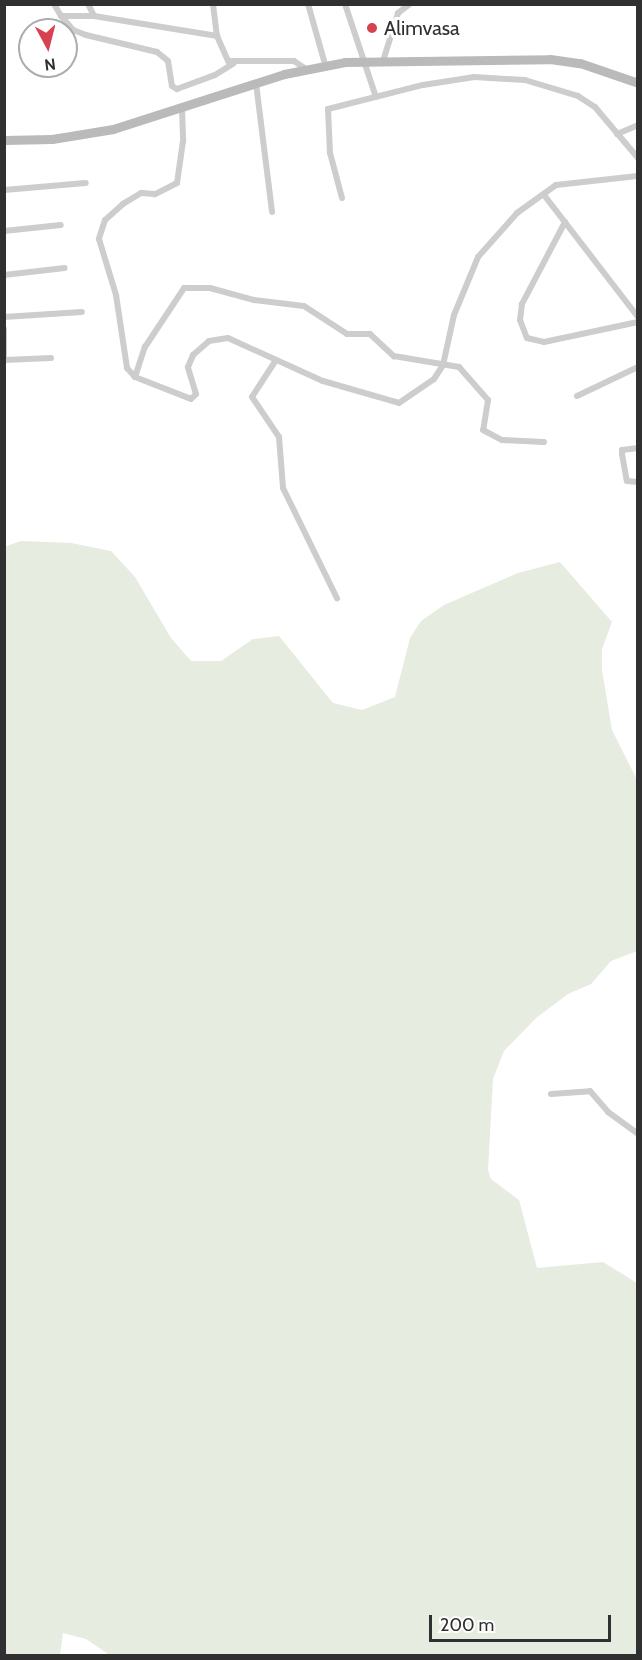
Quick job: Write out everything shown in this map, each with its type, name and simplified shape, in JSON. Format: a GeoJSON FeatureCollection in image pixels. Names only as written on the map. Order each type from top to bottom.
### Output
{"type":"FeatureCollection","features":[{"type":"Feature","properties":{"kind":"main road"},"geometry":{"type":"LineString","coordinates":[[4,140],[106,131],[325,64],[366,61],[550,59],[580,63],[638,83]]}},
{"type":"Feature","properties":{"kind":"street"},"geometry":{"type":"LineString","coordinates":[[54,4],[73,30],[157,52],[168,61],[172,86],[177,89],[215,75],[234,63],[294,61],[306,69]]}},
{"type":"Feature","properties":{"kind":"street"},"geometry":{"type":"LineString","coordinates":[[88,4],[94,16]]}},
{"type":"Feature","properties":{"kind":"street"},"geometry":{"type":"LineString","coordinates":[[213,4],[217,36],[223,55],[234,63]]}},
{"type":"Feature","properties":{"kind":"street"},"geometry":{"type":"LineString","coordinates":[[308,4],[325,64]]}},
{"type":"Feature","properties":{"kind":"street"},"geometry":{"type":"LineString","coordinates":[[345,4],[366,61],[376,97]]}},
{"type":"Feature","properties":{"kind":"street"},"geometry":{"type":"LineString","coordinates":[[383,61],[398,13],[410,4]]}},
{"type":"Feature","properties":{"kind":"street"},"geometry":{"type":"LineString","coordinates":[[61,16],[94,16],[217,36]]}},
{"type":"Feature","properties":{"kind":"street"},"geometry":{"type":"LineString","coordinates":[[342,198],[330,153],[326,116],[328,109],[336,105],[474,77],[525,80],[578,96],[595,107],[638,158]]}},
{"type":"Feature","properties":{"kind":"street"},"geometry":{"type":"LineString","coordinates":[[256,84],[272,212]]}},
{"type":"Feature","properties":{"kind":"street"},"geometry":{"type":"LineString","coordinates":[[182,108],[183,141],[177,183],[155,194],[141,193],[123,204],[105,220],[99,233],[116,295],[127,368],[135,377],[153,381],[191,399],[196,394],[189,360],[209,341],[228,338],[352,391],[399,403],[434,379],[443,365],[454,315],[478,257],[517,213],[571,181],[638,176]]}},
{"type":"Feature","properties":{"kind":"street"},"geometry":{"type":"LineString","coordinates":[[617,134],[638,125]]}},
{"type":"Feature","properties":{"kind":"street"},"geometry":{"type":"LineString","coordinates":[[4,190],[86,183]]}},
{"type":"Feature","properties":{"kind":"street"},"geometry":{"type":"LineString","coordinates":[[544,195],[638,317]]}},
{"type":"Feature","properties":{"kind":"street"},"geometry":{"type":"LineString","coordinates":[[565,222],[522,304],[520,320],[527,338],[543,342],[638,322]]}},
{"type":"Feature","properties":{"kind":"street"},"geometry":{"type":"LineString","coordinates":[[4,231],[61,225]]}},
{"type":"Feature","properties":{"kind":"street"},"geometry":{"type":"LineString","coordinates":[[4,275],[65,268]]}},
{"type":"Feature","properties":{"kind":"street"},"geometry":{"type":"LineString","coordinates":[[135,377],[145,347],[184,288],[210,288],[254,300],[304,306],[347,334],[370,334],[394,356],[459,367],[488,400],[483,430],[502,440],[544,442]]}},
{"type":"Feature","properties":{"kind":"street"},"geometry":{"type":"LineString","coordinates":[[4,317],[81,312]]}},
{"type":"Feature","properties":{"kind":"street"},"geometry":{"type":"LineString","coordinates":[[4,329],[4,360],[51,358]]}},
{"type":"Feature","properties":{"kind":"street"},"geometry":{"type":"LineString","coordinates":[[276,360],[252,398],[279,437],[283,488],[337,598]]}},
{"type":"Feature","properties":{"kind":"street"},"geometry":{"type":"LineString","coordinates":[[577,396],[638,367]]}},
{"type":"Feature","properties":{"kind":"street"},"geometry":{"type":"LineString","coordinates":[[638,448],[622,450],[627,481],[638,482]]}},
{"type":"Feature","properties":{"kind":"street"},"geometry":{"type":"LineString","coordinates":[[551,1094],[590,1091],[608,1112],[638,1134]]}},
{"type":"Feature","properties":{"kind":"shaded area"},"geometry":{"type":"Polygon","coordinates":[[[21,541],[71,543],[111,551],[135,577],[171,638],[191,661],[221,661],[253,639],[279,636],[333,703],[362,710],[395,697],[410,638],[421,621],[444,605],[518,573],[560,562],[612,622],[602,649],[602,670],[612,730],[637,780],[637,951],[611,961],[591,984],[568,994],[536,1018],[504,1051],[493,1079],[488,1170],[491,1179],[519,1200],[537,1268],[603,1262],[637,1283],[637,1655],[111,1656],[86,1639],[63,1633],[60,1655],[5,1655],[4,547],[21,541]]]}},
{"type":"Feature","properties":{"kind":"place","name":"Alimvasa"},"geometry":{"type":"Point","coordinates":[372,28]}}]}
